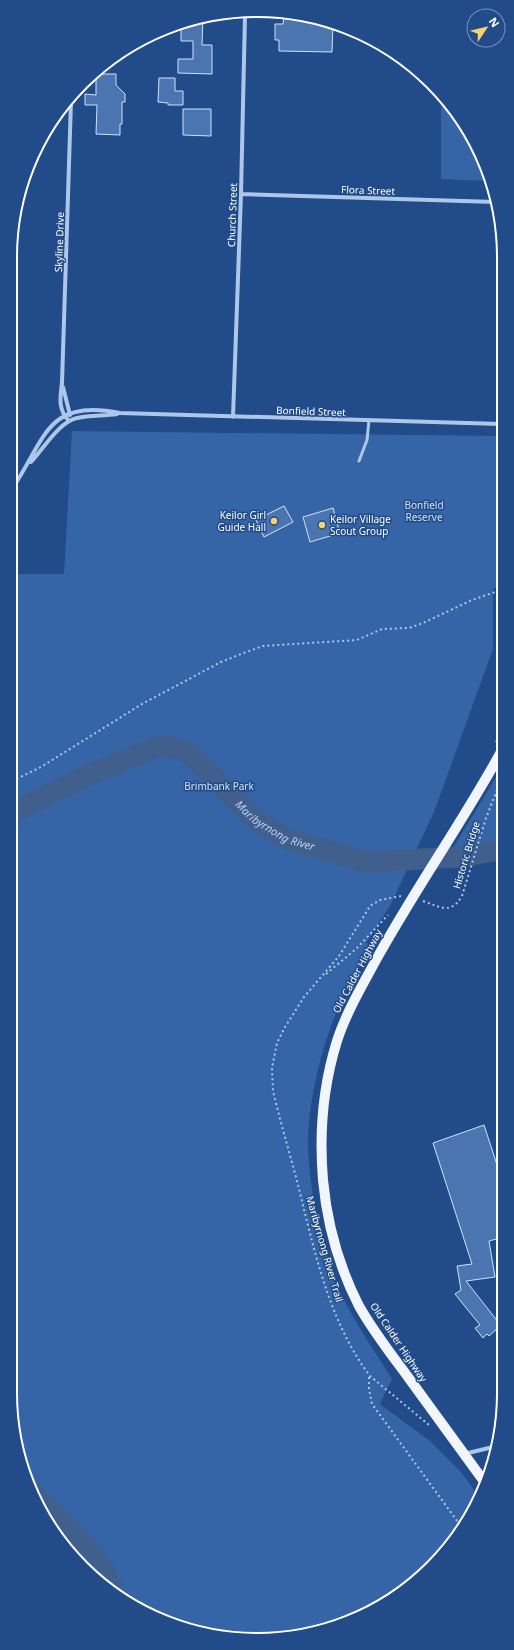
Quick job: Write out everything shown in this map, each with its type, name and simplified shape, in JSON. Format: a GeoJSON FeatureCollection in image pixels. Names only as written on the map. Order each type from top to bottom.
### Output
{"type":"FeatureCollection","features":[{"type":"Feature","properties":{"kind":"main road","name":"Old Calder Highway"},"geometry":{"type":"LineString","coordinates":[[481,1478],[376,1333],[359,1305],[344,1271],[333,1238],[324,1191],[322,1155],[323,1107],[331,1062],[337,1039],[354,1000],[396,914],[475,796],[497,759]]}},
{"type":"Feature","properties":{"kind":"street","name":"Church Street"},"geometry":{"type":"LineString","coordinates":[[233,417],[245,18]]}},
{"type":"Feature","properties":{"kind":"street","name":"Skyline Drive"},"geometry":{"type":"LineString","coordinates":[[69,421],[62,412],[60,398],[62,383],[71,106]]}},
{"type":"Feature","properties":{"kind":"street","name":"Flora Street"},"geometry":{"type":"LineString","coordinates":[[240,194],[490,202]]}},
{"type":"Feature","properties":{"kind":"street","name":"Skyline Drive"},"geometry":{"type":"LineString","coordinates":[[62,383],[65,400],[71,412]]}},
{"type":"Feature","properties":{"kind":"street","name":"Bonfield Street"},"geometry":{"type":"LineString","coordinates":[[28,465],[36,447],[48,430],[64,415],[71,412],[87,410],[102,410],[120,413],[233,417],[497,424]]}},
{"type":"Feature","properties":{"kind":"street"},"geometry":{"type":"LineString","coordinates":[[17,482],[28,465],[57,432],[69,421],[71,412]]}},
{"type":"Feature","properties":{"kind":"street","name":"Bonfield Street"},"geometry":{"type":"LineString","coordinates":[[69,421],[78,418],[120,413]]}},
{"type":"Feature","properties":{"kind":"street"},"geometry":{"type":"LineString","coordinates":[[464,1454],[490,1448]]}},
{"type":"Feature","properties":{"kind":"lane"},"geometry":{"type":"LineString","coordinates":[[359,460],[367,440],[369,420]]}},
{"type":"Feature","properties":{"kind":"path"},"geometry":{"type":"LineString","coordinates":[[17,779],[41,767],[142,704],[228,659],[263,646],[357,640],[382,629],[409,628],[472,600],[497,591]]}},
{"type":"Feature","properties":{"kind":"path","name":"Historic Bridge"},"geometry":{"type":"LineString","coordinates":[[462,896],[486,818],[497,790]]}},
{"type":"Feature","properties":{"kind":"path","name":"Maribyrnong River Trail"},"geometry":{"type":"LineString","coordinates":[[370,1376],[353,1349],[329,1296],[309,1230],[273,1092],[272,1068],[277,1044],[285,1027],[304,997],[322,977],[396,914]]}},
{"type":"Feature","properties":{"kind":"path"},"geometry":{"type":"LineString","coordinates":[[370,1376],[434,1430]]}},
{"type":"Feature","properties":{"kind":"path"},"geometry":{"type":"LineString","coordinates":[[370,1376],[369,1389],[372,1404],[459,1523]]}},
{"type":"Feature","properties":{"kind":"green space"},"geometry":{"type":"Polygon","coordinates":[[[441,104],[465,137],[479,165],[484,181],[441,179],[441,104]]]}},
{"type":"Feature","properties":{"kind":"green space","name":"Brimbank Park"},"geometry":{"type":"Polygon","coordinates":[[[72,431],[497,436],[497,587],[493,589],[493,649],[434,812],[390,906],[366,943],[373,946],[350,983],[333,1020],[326,1040],[315,1084],[311,1105],[308,1146],[309,1169],[314,1203],[334,1278],[364,1336],[392,1379],[380,1404],[430,1441],[461,1472],[476,1492],[457,1526],[427,1563],[390,1593],[377,1601],[349,1615],[319,1625],[288,1631],[273,1632],[257,1633],[226,1631],[195,1625],[165,1615],[137,1601],[124,1593],[87,1563],[57,1526],[35,1485],[25,1455],[19,1424],[17,1393],[17,574],[64,574],[72,431]]]}},
{"type":"Feature","properties":{"kind":"green space"},"geometry":{"type":"Polygon","coordinates":[[[497,776],[497,850],[447,858],[497,776]]]}},
{"type":"Feature","properties":{"kind":"building"},"geometry":{"type":"Polygon","coordinates":[[[284,19],[288,19],[319,25],[333,30],[332,52],[279,51],[279,40],[275,40],[275,24],[283,24],[284,19]]]}},
{"type":"Feature","properties":{"kind":"building"},"geometry":{"type":"Polygon","coordinates":[[[203,23],[202,45],[212,45],[212,74],[178,73],[178,59],[193,59],[193,41],[181,41],[181,30],[203,23]]]}},
{"type":"Feature","properties":{"kind":"building"},"geometry":{"type":"Polygon","coordinates":[[[103,74],[116,74],[116,85],[125,94],[125,102],[122,102],[122,124],[120,124],[120,135],[96,134],[97,105],[85,105],[85,94],[96,95],[96,80],[103,74]]]}},
{"type":"Feature","properties":{"kind":"building"},"geometry":{"type":"Polygon","coordinates":[[[159,78],[175,78],[175,91],[183,91],[183,105],[168,105],[168,103],[158,102],[159,78]]]}},
{"type":"Feature","properties":{"kind":"building"},"geometry":{"type":"Polygon","coordinates":[[[183,109],[211,109],[211,136],[183,135],[183,109]]]}},
{"type":"Feature","properties":{"kind":"building","name":"Keilor Girl Guide Hall"},"geometry":{"type":"Polygon","coordinates":[[[284,506],[293,522],[264,537],[256,520],[284,506]]]}},
{"type":"Feature","properties":{"kind":"building","name":"Keilor Village Scout Group"},"geometry":{"type":"Polygon","coordinates":[[[333,508],[340,533],[310,542],[303,517],[333,508]]]}},
{"type":"Feature","properties":{"kind":"building"},"geometry":{"type":"Polygon","coordinates":[[[484,1125],[497,1165],[497,1239],[489,1241],[495,1277],[466,1281],[497,1320],[497,1329],[489,1336],[487,1334],[483,1338],[475,1328],[480,1325],[455,1294],[461,1290],[457,1266],[472,1264],[433,1143],[484,1125]]]}},
{"type":"Feature","properties":{"kind":"waterway","name":"Maribyrnong River"},"geometry":{"type":"LineString","coordinates":[[17,811],[91,774],[159,746],[172,747],[187,752],[254,819],[287,839],[366,862],[460,857],[497,851]]}},
{"type":"Feature","properties":{"kind":"waterway","name":"Maribyrnong River"},"geometry":{"type":"LineString","coordinates":[[46,1507],[76,1537],[102,1567],[109,1582]]}},
{"type":"Feature","properties":{"kind":"place","name":"Keilor Girl Guide Hall"},"geometry":{"type":"Point","coordinates":[274,521]}},
{"type":"Feature","properties":{"kind":"place","name":"Keilor Village Scout Group"},"geometry":{"type":"Point","coordinates":[322,525]}},
{"type":"Feature","properties":{"kind":"park label","name":"Bonfield Reserve"},"geometry":{"type":"Point","coordinates":[424,510]}}]}
